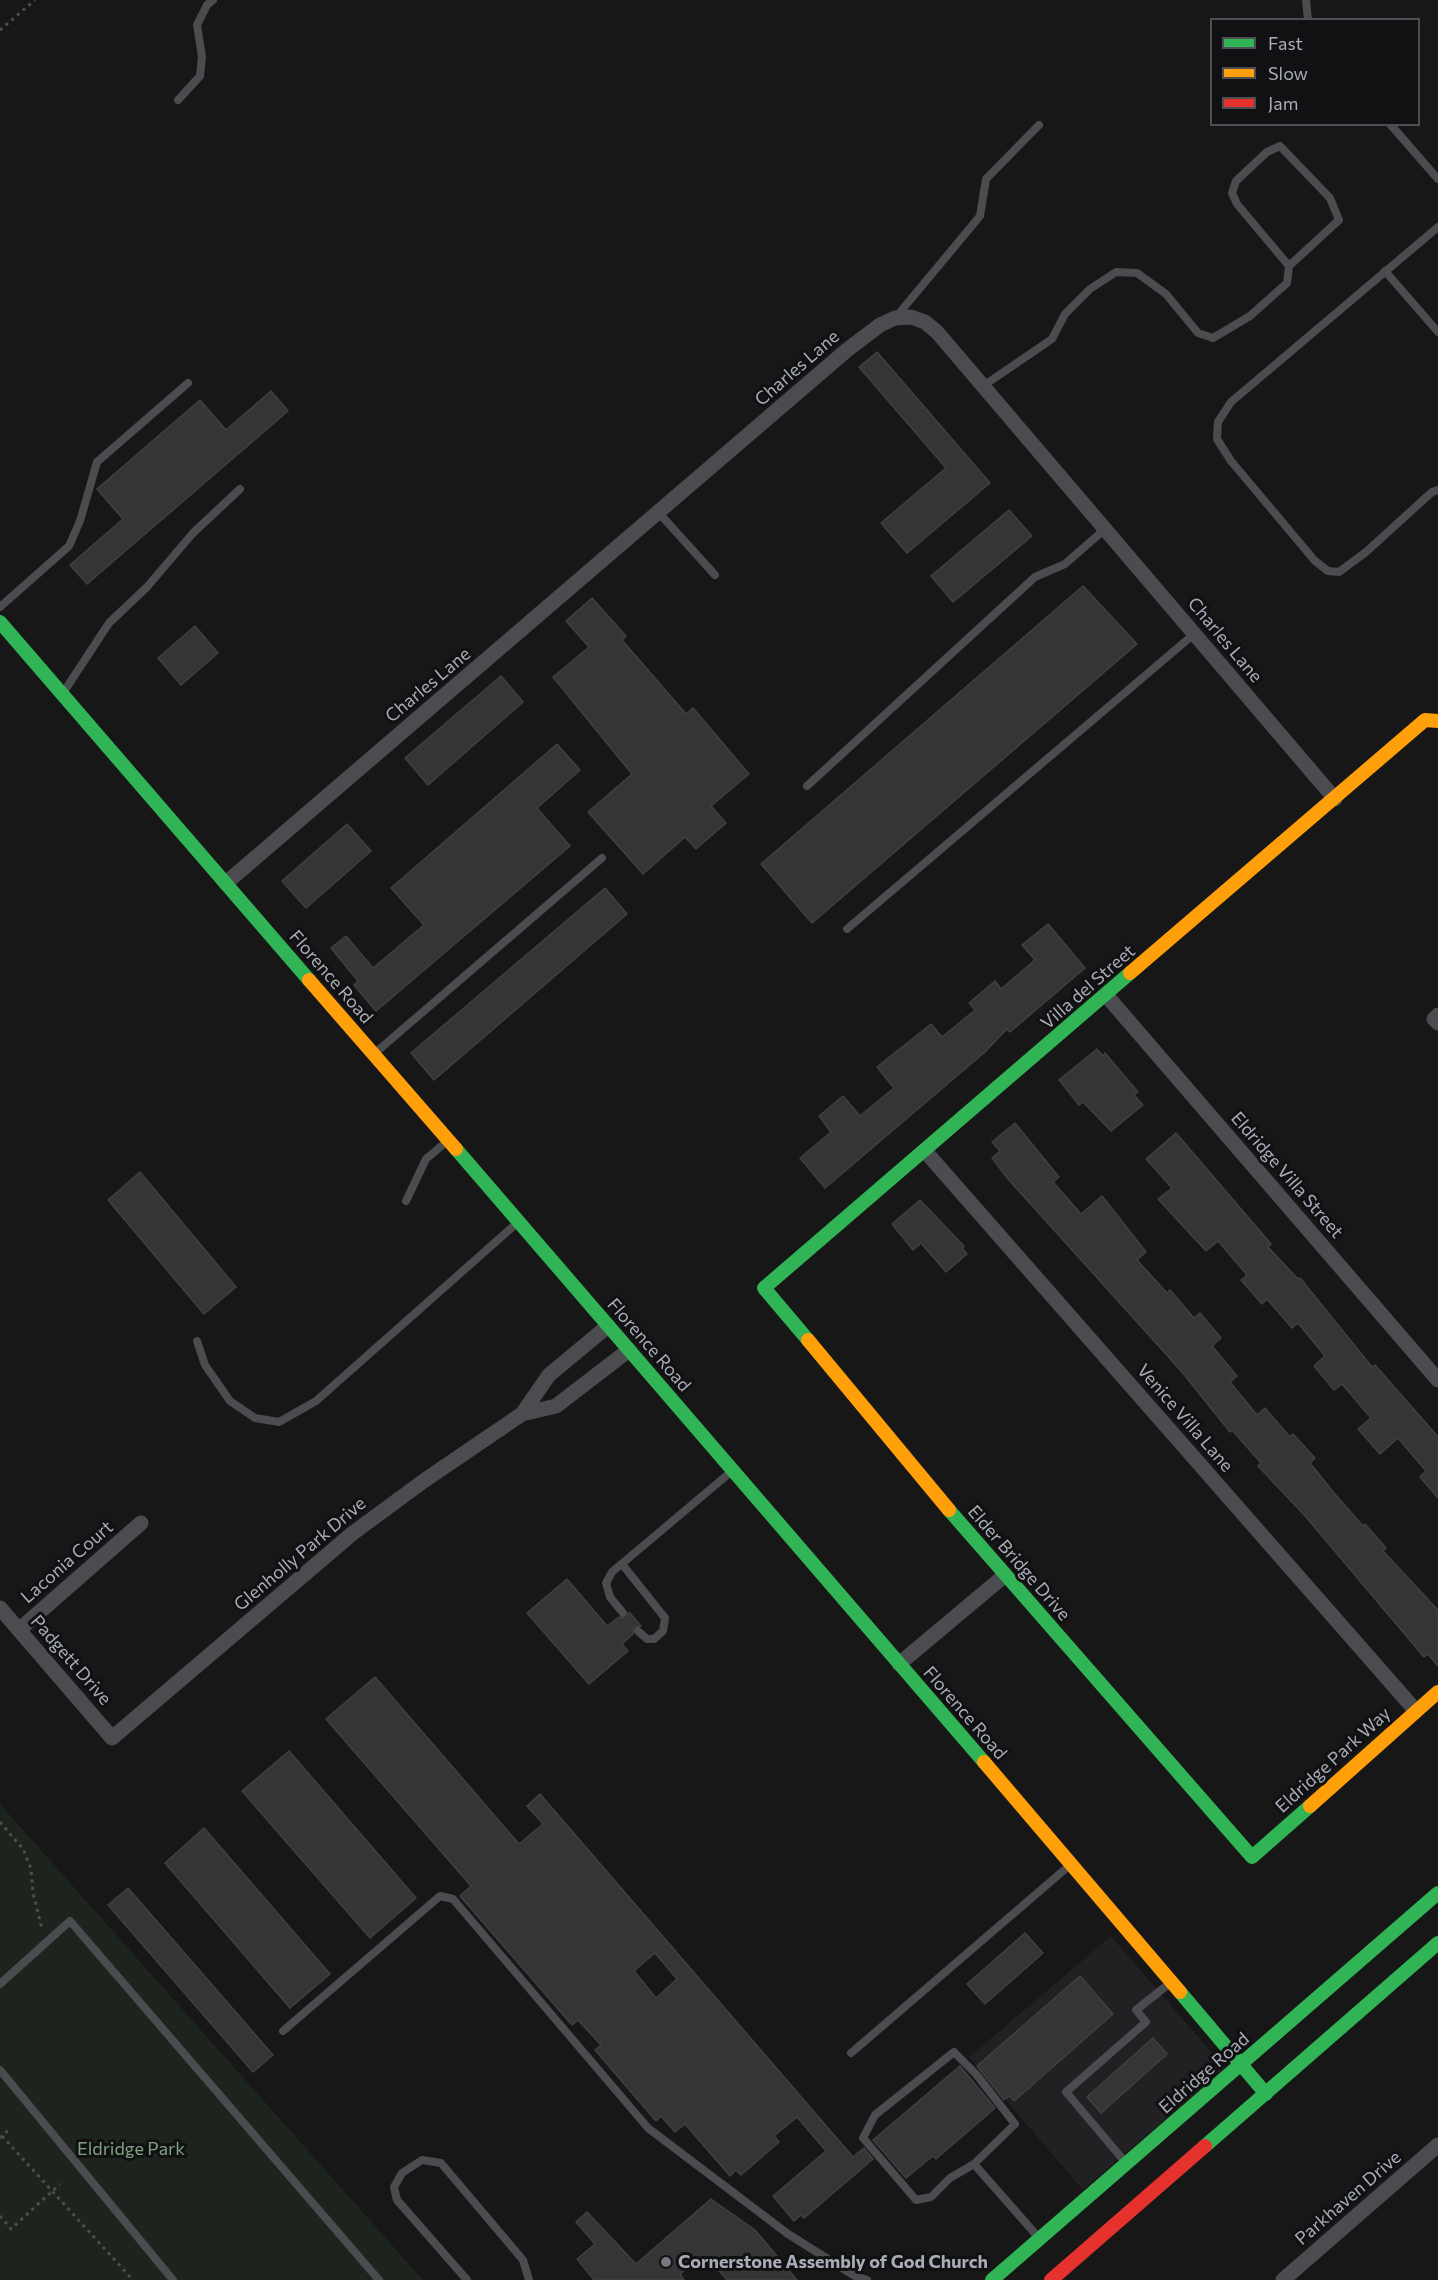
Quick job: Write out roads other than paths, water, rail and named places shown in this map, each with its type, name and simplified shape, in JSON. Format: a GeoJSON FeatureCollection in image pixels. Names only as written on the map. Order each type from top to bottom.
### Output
{"type":"FeatureCollection","features":[{"type":"Feature","properties":{"kind":"street","name":"Charles Lane"},"geometry":{"type":"LineString","coordinates":[[226,883],[847,350],[880,325],[895,318],[911,317],[925,322],[983,386],[1335,799]]}},
{"type":"Feature","properties":{"kind":"street","name":"Florence Road"},"geometry":{"type":"LineString","coordinates":[[0,622],[734,1470],[1266,2094]]}},
{"type":"Feature","properties":{"kind":"street","name":"Villa del Street"},"geometry":{"type":"LineString","coordinates":[[764,1288],[1425,720],[1438,721]]}},
{"type":"Feature","properties":{"kind":"street","name":"Eldridge Villa Street"},"geometry":{"type":"LineString","coordinates":[[1106,995],[1438,1380]]}},
{"type":"Feature","properties":{"kind":"street"},"geometry":{"type":"LineString","coordinates":[[1438,1016],[1434,1019],[1438,1023]]}},
{"type":"Feature","properties":{"kind":"street","name":"Venice Villa Lane"},"geometry":{"type":"LineString","coordinates":[[925,1151],[1416,1711]]}},
{"type":"Feature","properties":{"kind":"street","name":"Elder Bridge Drive"},"geometry":{"type":"LineString","coordinates":[[764,1288],[1004,1576],[1252,1857]]}},
{"type":"Feature","properties":{"kind":"street","name":"Glenholly Park Drive"},"geometry":{"type":"LineString","coordinates":[[112,1738],[353,1533],[522,1413],[549,1375],[608,1326]]}},
{"type":"Feature","properties":{"kind":"street","name":"Glenholly Park Drive"},"geometry":{"type":"LineString","coordinates":[[522,1413],[556,1406],[629,1350]]}},
{"type":"Feature","properties":{"kind":"street","name":"Laconia Court"},"geometry":{"type":"LineString","coordinates":[[19,1630],[141,1523]]}},
{"type":"Feature","properties":{"kind":"street"},"geometry":{"type":"LineString","coordinates":[[899,1664],[1004,1576]]}},
{"type":"Feature","properties":{"kind":"street","name":"Padgett Drive"},"geometry":{"type":"LineString","coordinates":[[0,1608],[112,1738]]}},
{"type":"Feature","properties":{"kind":"street","name":"Eldridge Park Way"},"geometry":{"type":"LineString","coordinates":[[1252,1857],[1438,1692]]}},
{"type":"Feature","properties":{"kind":"street","name":"Eldridge Road"},"geometry":{"type":"LineString","coordinates":[[992,2280],[1438,1893]]}},
{"type":"Feature","properties":{"kind":"street"},"geometry":{"type":"LineString","coordinates":[[1051,2280],[1438,1943]]}},
{"type":"Feature","properties":{"kind":"street","name":"Parkhaven Drive"},"geometry":{"type":"LineString","coordinates":[[1283,2280],[1438,2145]]}},
{"type":"Feature","properties":{"kind":"lane"},"geometry":{"type":"LineString","coordinates":[[178,100],[200,76],[202,57],[197,25],[207,5],[213,0]]}},
{"type":"Feature","properties":{"kind":"lane"},"geometry":{"type":"LineString","coordinates":[[1306,0],[1308,18]]}},
{"type":"Feature","properties":{"kind":"lane"},"geometry":{"type":"LineString","coordinates":[[895,318],[980,216],[986,179],[1039,125]]}},
{"type":"Feature","properties":{"kind":"lane"},"geometry":{"type":"LineString","coordinates":[[1392,126],[1438,179]]}},
{"type":"Feature","properties":{"kind":"lane"},"geometry":{"type":"LineString","coordinates":[[983,386],[1052,339],[1065,314],[1090,289],[1116,272],[1137,273],[1166,294],[1198,333],[1213,338],[1250,316],[1287,283],[1289,266],[1340,220],[1330,198],[1280,146],[1267,152],[1236,181],[1232,193],[1237,204],[1289,266]]}},
{"type":"Feature","properties":{"kind":"lane"},"geometry":{"type":"LineString","coordinates":[[1438,226],[1231,402],[1218,422],[1217,439],[1239,470],[1315,561],[1328,571],[1339,572],[1366,552],[1432,492],[1438,490]]}},
{"type":"Feature","properties":{"kind":"lane"},"geometry":{"type":"LineString","coordinates":[[1385,272],[1438,332]]}},
{"type":"Feature","properties":{"kind":"lane"},"geometry":{"type":"LineString","coordinates":[[0,607],[69,546],[80,521],[97,462],[188,383]]}},
{"type":"Feature","properties":{"kind":"lane"},"geometry":{"type":"LineString","coordinates":[[62,694],[109,623],[147,587],[193,533],[240,489]]}},
{"type":"Feature","properties":{"kind":"lane"},"geometry":{"type":"LineString","coordinates":[[659,513],[715,575]]}},
{"type":"Feature","properties":{"kind":"lane"},"geometry":{"type":"LineString","coordinates":[[807,786],[1035,578],[1065,564],[1105,529]]}},
{"type":"Feature","properties":{"kind":"lane"},"geometry":{"type":"LineString","coordinates":[[847,929],[1194,634]]}},
{"type":"Feature","properties":{"kind":"lane"},"geometry":{"type":"LineString","coordinates":[[374,1054],[602,858]]}},
{"type":"Feature","properties":{"kind":"lane"},"geometry":{"type":"LineString","coordinates":[[406,1201],[426,1159],[448,1140]]}},
{"type":"Feature","properties":{"kind":"lane"},"geometry":{"type":"LineString","coordinates":[[197,1341],[205,1365],[230,1401],[255,1418],[279,1422],[316,1401],[518,1222]]}},
{"type":"Feature","properties":{"kind":"lane"},"geometry":{"type":"LineString","coordinates":[[623,1613],[610,1597],[606,1583],[612,1572],[734,1470]]}},
{"type":"Feature","properties":{"kind":"lane"},"geometry":{"type":"LineString","coordinates":[[622,1563],[665,1618],[663,1631],[654,1639],[647,1639],[638,1631]]}},
{"type":"Feature","properties":{"kind":"lane"},"geometry":{"type":"LineString","coordinates":[[851,2053],[1071,1864]]}},
{"type":"Feature","properties":{"kind":"lane"},"geometry":{"type":"LineString","coordinates":[[283,2031],[440,1896],[453,1899],[648,2128],[788,2234],[855,2276],[867,2280]]}},
{"type":"Feature","properties":{"kind":"lane"},"geometry":{"type":"LineString","coordinates":[[0,1984],[70,1921],[379,2280]]}},
{"type":"Feature","properties":{"kind":"lane"},"geometry":{"type":"LineString","coordinates":[[1126,2164],[1066,2092],[1146,2022],[1136,2010],[1171,1982]]}},
{"type":"Feature","properties":{"kind":"lane"},"geometry":{"type":"LineString","coordinates":[[954,2052],[976,2074],[1015,2124],[974,2164],[950,2178],[931,2197],[916,2200],[863,2138],[875,2115],[954,2052]]}},
{"type":"Feature","properties":{"kind":"lane"},"geometry":{"type":"LineString","coordinates":[[0,2070],[173,2280]]}},
{"type":"Feature","properties":{"kind":"lane"},"geometry":{"type":"LineString","coordinates":[[467,2280],[397,2200],[394,2187],[402,2173],[422,2160],[441,2163],[524,2260],[529,2280]]}},
{"type":"Feature","properties":{"kind":"lane"},"geometry":{"type":"LineString","coordinates":[[974,2164],[1040,2239]]}},
{"type":"Feature","properties":{"kind":"place","name":"Cornerstone Assembly of God Church"},"geometry":{"type":"Point","coordinates":[666,2262]}},
{"type":"Feature","properties":{"kind":"park label","name":"Eldridge Park"},"geometry":{"type":"Point","coordinates":[131,2149]}}]}
